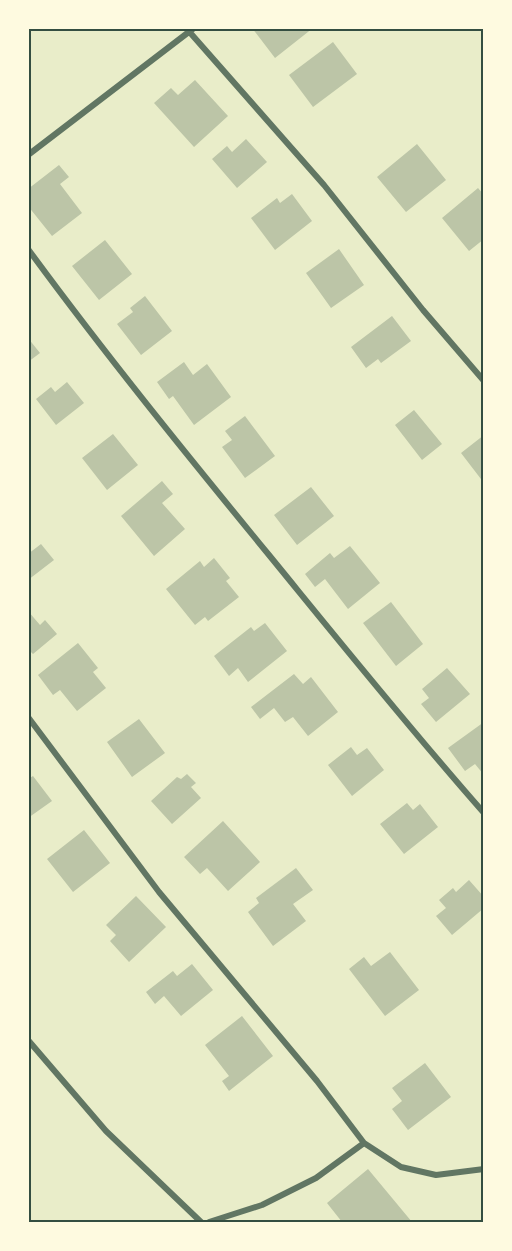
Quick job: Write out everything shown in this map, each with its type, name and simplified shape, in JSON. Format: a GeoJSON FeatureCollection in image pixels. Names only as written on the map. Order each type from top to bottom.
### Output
{"type":"FeatureCollection","features":[{"type":"Feature","properties":{"kind":"street"},"geometry":{"type":"LineString","coordinates":[[28,155],[190,30],[324,185],[423,310],[483,381]]}},
{"type":"Feature","properties":{"kind":"street"},"geometry":{"type":"LineString","coordinates":[[28,249],[91,334],[183,450],[410,729],[483,813]]}},
{"type":"Feature","properties":{"kind":"street"},"geometry":{"type":"LineString","coordinates":[[28,717],[159,892],[311,1073],[364,1143],[401,1167],[436,1175],[483,1169]]}},
{"type":"Feature","properties":{"kind":"street"},"geometry":{"type":"LineString","coordinates":[[28,1040],[105,1131],[201,1222]]}},
{"type":"Feature","properties":{"kind":"street"},"geometry":{"type":"LineString","coordinates":[[209,1222],[262,1205],[316,1179],[364,1143]]}},
{"type":"Feature","properties":{"kind":"building"},"geometry":{"type":"Polygon","coordinates":[[[252,28],[313,28],[275,58],[252,28]]]}},
{"type":"Feature","properties":{"kind":"building"},"geometry":{"type":"Polygon","coordinates":[[[333,42],[357,74],[313,107],[289,75],[333,42]]]}},
{"type":"Feature","properties":{"kind":"building"},"geometry":{"type":"Polygon","coordinates":[[[195,80],[228,116],[194,147],[154,103],[171,88],[178,95],[195,80]]]}},
{"type":"Feature","properties":{"kind":"building"},"geometry":{"type":"Polygon","coordinates":[[[246,139],[267,162],[237,188],[212,159],[227,146],[232,152],[246,139]]]}},
{"type":"Feature","properties":{"kind":"building"},"geometry":{"type":"Polygon","coordinates":[[[417,144],[446,180],[406,212],[377,177],[417,144]]]}},
{"type":"Feature","properties":{"kind":"building"},"geometry":{"type":"Polygon","coordinates":[[[59,165],[69,177],[60,184],[82,213],[52,236],[28,206],[28,189],[59,165]]]}},
{"type":"Feature","properties":{"kind":"building"},"geometry":{"type":"Polygon","coordinates":[[[478,188],[484,195],[484,239],[469,251],[442,218],[478,188]]]}},
{"type":"Feature","properties":{"kind":"building"},"geometry":{"type":"Polygon","coordinates":[[[292,194],[312,221],[275,250],[251,218],[277,198],[280,203],[292,194]]]}},
{"type":"Feature","properties":{"kind":"building"},"geometry":{"type":"Polygon","coordinates":[[[105,240],[132,274],[99,300],[72,266],[105,240]]]}},
{"type":"Feature","properties":{"kind":"building"},"geometry":{"type":"Polygon","coordinates":[[[339,249],[364,285],[331,308],[306,273],[339,249]]]}},
{"type":"Feature","properties":{"kind":"building"},"geometry":{"type":"Polygon","coordinates":[[[145,296],[172,331],[141,355],[117,324],[133,312],[130,308],[145,296]]]}},
{"type":"Feature","properties":{"kind":"building"},"geometry":{"type":"Polygon","coordinates":[[[392,316],[411,341],[381,363],[378,359],[366,368],[351,347],[392,316]]]}},
{"type":"Feature","properties":{"kind":"building"},"geometry":{"type":"Polygon","coordinates":[[[28,338],[40,353],[28,362],[28,338]]]}},
{"type":"Feature","properties":{"kind":"building"},"geometry":{"type":"Polygon","coordinates":[[[184,362],[193,375],[207,364],[231,397],[194,425],[173,396],[169,399],[157,382],[184,362]]]}},
{"type":"Feature","properties":{"kind":"building"},"geometry":{"type":"Polygon","coordinates":[[[67,382],[84,403],[56,425],[36,399],[51,387],[55,392],[67,382]]]}},
{"type":"Feature","properties":{"kind":"building"},"geometry":{"type":"Polygon","coordinates":[[[414,410],[442,444],[422,460],[395,425],[414,410]]]}},
{"type":"Feature","properties":{"kind":"building"},"geometry":{"type":"Polygon","coordinates":[[[245,416],[275,456],[245,478],[222,447],[232,440],[225,431],[245,416]]]}},
{"type":"Feature","properties":{"kind":"building"},"geometry":{"type":"Polygon","coordinates":[[[113,434],[138,465],[107,490],[82,458],[113,434]]]}},
{"type":"Feature","properties":{"kind":"building"},"geometry":{"type":"Polygon","coordinates":[[[484,435],[484,483],[461,453],[484,435]]]}},
{"type":"Feature","properties":{"kind":"building"},"geometry":{"type":"Polygon","coordinates":[[[162,481],[173,494],[162,503],[185,529],[154,556],[121,516],[162,481]]]}},
{"type":"Feature","properties":{"kind":"building"},"geometry":{"type":"Polygon","coordinates":[[[311,487],[334,516],[297,545],[274,515],[311,487]]]}},
{"type":"Feature","properties":{"kind":"building"},"geometry":{"type":"Polygon","coordinates":[[[41,544],[54,560],[28,580],[28,554],[41,544]]]}},
{"type":"Feature","properties":{"kind":"building"},"geometry":{"type":"Polygon","coordinates":[[[350,546],[380,583],[348,609],[325,579],[315,587],[305,574],[330,553],[334,558],[350,546]]]}},
{"type":"Feature","properties":{"kind":"building"},"geometry":{"type":"Polygon","coordinates":[[[214,558],[230,578],[226,581],[239,597],[208,621],[205,617],[195,625],[166,589],[200,561],[204,567],[214,558]]]}},
{"type":"Feature","properties":{"kind":"building"},"geometry":{"type":"Polygon","coordinates":[[[391,602],[423,644],[396,666],[363,623],[391,602]]]}},
{"type":"Feature","properties":{"kind":"building"},"geometry":{"type":"Polygon","coordinates":[[[28,611],[40,625],[45,620],[57,634],[33,654],[28,649],[28,611]]]}},
{"type":"Feature","properties":{"kind":"building"},"geometry":{"type":"Polygon","coordinates":[[[265,623],[287,651],[248,682],[238,668],[229,676],[214,656],[251,627],[254,631],[265,623]]]}},
{"type":"Feature","properties":{"kind":"building"},"geometry":{"type":"Polygon","coordinates":[[[78,643],[98,668],[93,672],[106,688],[77,711],[60,690],[53,695],[38,675],[78,643]]]}},
{"type":"Feature","properties":{"kind":"building"},"geometry":{"type":"Polygon","coordinates":[[[447,668],[470,694],[436,722],[421,704],[429,698],[422,689],[447,668]]]}},
{"type":"Feature","properties":{"kind":"building"},"geometry":{"type":"Polygon","coordinates":[[[294,674],[303,684],[311,677],[338,712],[308,736],[293,717],[285,722],[274,708],[260,719],[251,707],[294,674]]]}},
{"type":"Feature","properties":{"kind":"building"},"geometry":{"type":"Polygon","coordinates":[[[139,719],[165,753],[132,777],[107,742],[139,719]]]}},
{"type":"Feature","properties":{"kind":"building"},"geometry":{"type":"Polygon","coordinates":[[[484,722],[484,775],[475,764],[465,771],[448,748],[484,722]]]}},
{"type":"Feature","properties":{"kind":"building"},"geometry":{"type":"Polygon","coordinates":[[[351,747],[357,755],[367,748],[384,770],[352,796],[328,765],[351,747]]]}},
{"type":"Feature","properties":{"kind":"building"},"geometry":{"type":"Polygon","coordinates":[[[187,774],[196,783],[191,787],[201,798],[172,824],[151,801],[177,777],[181,779],[187,774]]]}},
{"type":"Feature","properties":{"kind":"building"},"geometry":{"type":"Polygon","coordinates":[[[33,776],[52,801],[28,818],[28,779],[33,776]]]}},
{"type":"Feature","properties":{"kind":"building"},"geometry":{"type":"Polygon","coordinates":[[[407,803],[413,810],[420,804],[438,827],[404,854],[380,824],[407,803]]]}},
{"type":"Feature","properties":{"kind":"building"},"geometry":{"type":"Polygon","coordinates":[[[223,821],[260,862],[228,891],[207,868],[200,874],[184,857],[223,821]]]}},
{"type":"Feature","properties":{"kind":"building"},"geometry":{"type":"Polygon","coordinates":[[[84,830],[110,863],[73,892],[47,859],[84,830]]]}},
{"type":"Feature","properties":{"kind":"building"},"geometry":{"type":"Polygon","coordinates":[[[296,868],[313,890],[293,904],[306,921],[273,946],[248,912],[259,903],[256,898],[296,868]]]}},
{"type":"Feature","properties":{"kind":"building"},"geometry":{"type":"Polygon","coordinates":[[[469,880],[484,897],[484,908],[452,935],[436,916],[446,908],[439,900],[453,888],[456,892],[469,880]]]}},
{"type":"Feature","properties":{"kind":"building"},"geometry":{"type":"Polygon","coordinates":[[[136,896],[166,927],[129,962],[110,941],[116,935],[106,925],[136,896]]]}},
{"type":"Feature","properties":{"kind":"building"},"geometry":{"type":"Polygon","coordinates":[[[390,952],[419,990],[385,1016],[349,969],[364,957],[371,966],[390,952]]]}},
{"type":"Feature","properties":{"kind":"building"},"geometry":{"type":"Polygon","coordinates":[[[192,964],[213,990],[181,1016],[164,996],[155,1004],[146,992],[173,971],[177,976],[192,964]]]}},
{"type":"Feature","properties":{"kind":"building"},"geometry":{"type":"Polygon","coordinates":[[[242,1016],[273,1056],[229,1091],[222,1081],[229,1076],[205,1045],[242,1016]]]}},
{"type":"Feature","properties":{"kind":"building"},"geometry":{"type":"Polygon","coordinates":[[[425,1063],[451,1097],[408,1130],[392,1109],[402,1101],[392,1088],[425,1063]]]}},
{"type":"Feature","properties":{"kind":"building"},"geometry":{"type":"Polygon","coordinates":[[[368,1169],[412,1222],[342,1222],[327,1203],[368,1169]]]}}]}
